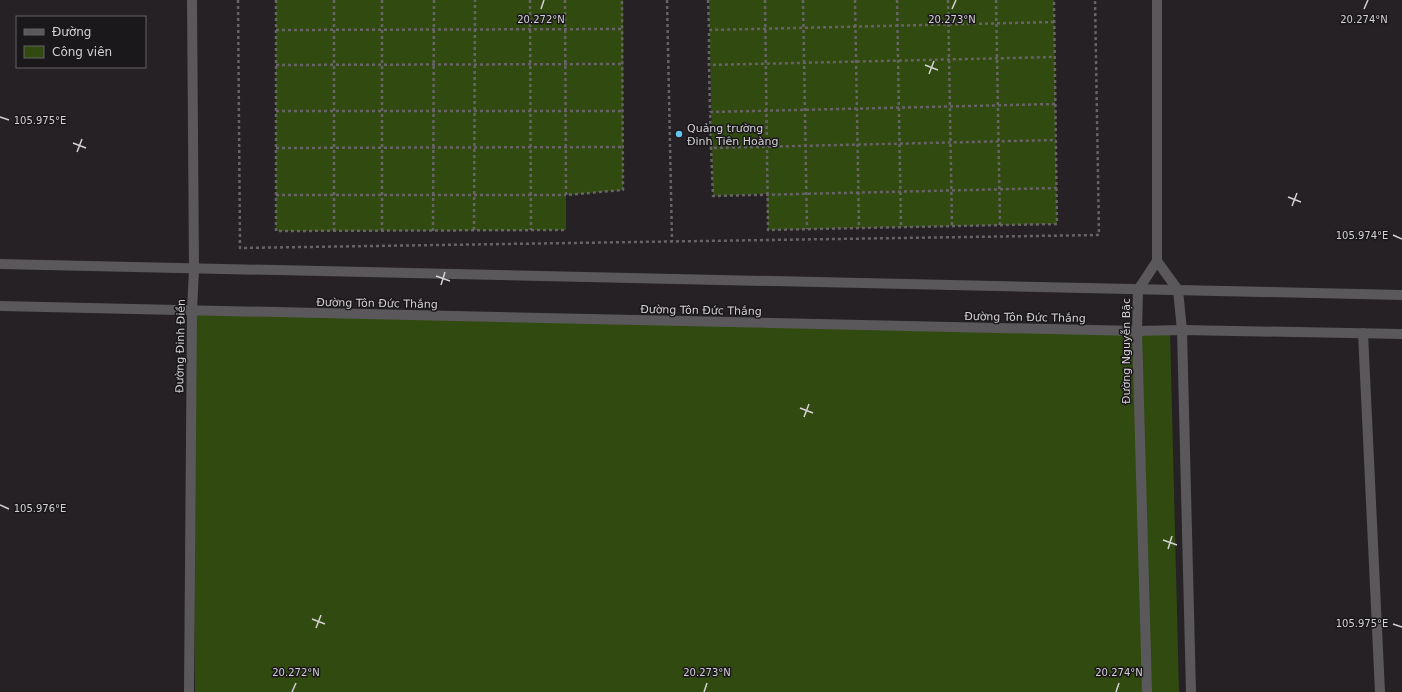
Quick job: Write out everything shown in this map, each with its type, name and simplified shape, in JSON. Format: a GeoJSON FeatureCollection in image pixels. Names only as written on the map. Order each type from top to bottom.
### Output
{"type":"FeatureCollection","features":[{"type":"Feature","properties":{"kind":"street","name":"Đường Đinh Điền"},"geometry":{"type":"LineString","coordinates":[[189,692],[192,311],[194,269],[192,0]]}},
{"type":"Feature","properties":{"kind":"street"},"geometry":{"type":"LineString","coordinates":[[1157,0],[1157,261],[1178,290],[1182,330],[1191,692]]}},
{"type":"Feature","properties":{"kind":"street","name":"Đường Nguyễn Bặc"},"geometry":{"type":"LineString","coordinates":[[1147,692],[1137,331],[1138,290],[1157,261]]}},
{"type":"Feature","properties":{"kind":"street"},"geometry":{"type":"LineString","coordinates":[[0,264],[1402,295]]}},
{"type":"Feature","properties":{"kind":"street","name":"Đường Tôn Đức Thắng"},"geometry":{"type":"LineString","coordinates":[[0,306],[1137,331],[1182,330],[1402,334]]}},
{"type":"Feature","properties":{"kind":"street"},"geometry":{"type":"LineString","coordinates":[[1363,333],[1380,692]]}},
{"type":"Feature","properties":{"kind":"path"},"geometry":{"type":"LineString","coordinates":[[238,0],[240,248],[1099,235],[1095,0]]}},
{"type":"Feature","properties":{"kind":"path"},"geometry":{"type":"LineString","coordinates":[[276,0],[276,231],[566,230]]}},
{"type":"Feature","properties":{"kind":"path"},"geometry":{"type":"LineString","coordinates":[[334,0],[334,231]]}},
{"type":"Feature","properties":{"kind":"path"},"geometry":{"type":"LineString","coordinates":[[382,0],[382,231]]}},
{"type":"Feature","properties":{"kind":"path"},"geometry":{"type":"LineString","coordinates":[[433,230],[434,0]]}},
{"type":"Feature","properties":{"kind":"path"},"geometry":{"type":"LineString","coordinates":[[474,230],[475,0]]}},
{"type":"Feature","properties":{"kind":"path"},"geometry":{"type":"LineString","coordinates":[[530,0],[531,230]]}},
{"type":"Feature","properties":{"kind":"path"},"geometry":{"type":"LineString","coordinates":[[565,0],[566,195]]}},
{"type":"Feature","properties":{"kind":"path"},"geometry":{"type":"LineString","coordinates":[[276,195],[566,195],[623,190],[622,0]]}},
{"type":"Feature","properties":{"kind":"path"},"geometry":{"type":"LineString","coordinates":[[667,0],[672,242]]}},
{"type":"Feature","properties":{"kind":"path"},"geometry":{"type":"LineString","coordinates":[[708,0],[711,148]]}},
{"type":"Feature","properties":{"kind":"path"},"geometry":{"type":"LineString","coordinates":[[765,0],[768,230],[1057,224],[1054,0]]}},
{"type":"Feature","properties":{"kind":"path"},"geometry":{"type":"LineString","coordinates":[[803,0],[808,229]]}},
{"type":"Feature","properties":{"kind":"path"},"geometry":{"type":"LineString","coordinates":[[855,0],[859,228]]}},
{"type":"Feature","properties":{"kind":"path"},"geometry":{"type":"LineString","coordinates":[[896,0],[901,227]]}},
{"type":"Feature","properties":{"kind":"path"},"geometry":{"type":"LineString","coordinates":[[948,0],[952,226]]}},
{"type":"Feature","properties":{"kind":"path"},"geometry":{"type":"LineString","coordinates":[[996,0],[1000,225]]}},
{"type":"Feature","properties":{"kind":"path"},"geometry":{"type":"LineString","coordinates":[[1054,22],[709,30],[709,65],[1054,57]]}},
{"type":"Feature","properties":{"kind":"path"},"geometry":{"type":"LineString","coordinates":[[276,30],[622,29]]}},
{"type":"Feature","properties":{"kind":"path"},"geometry":{"type":"LineString","coordinates":[[276,65],[622,64]]}},
{"type":"Feature","properties":{"kind":"path"},"geometry":{"type":"LineString","coordinates":[[1055,104],[710,112],[713,196],[1057,188]]}},
{"type":"Feature","properties":{"kind":"path"},"geometry":{"type":"LineString","coordinates":[[276,112],[622,110]]}},
{"type":"Feature","properties":{"kind":"path"},"geometry":{"type":"LineString","coordinates":[[711,148],[1056,140]]}},
{"type":"Feature","properties":{"kind":"path"},"geometry":{"type":"LineString","coordinates":[[276,148],[622,147]]}},
{"type":"Feature","properties":{"kind":"green space"},"geometry":{"type":"Polygon","coordinates":[[[276,0],[623,0],[623,190],[566,195],[566,230],[276,231],[276,0]]]}},
{"type":"Feature","properties":{"kind":"green space"},"geometry":{"type":"Polygon","coordinates":[[[709,0],[1054,0],[1057,224],[768,230],[767,194],[713,196],[709,0]]]}},
{"type":"Feature","properties":{"kind":"green space"},"geometry":{"type":"Polygon","coordinates":[[[192,311],[1170,330],[1179,692],[195,692],[192,311]]]}},
{"type":"Feature","properties":{"kind":"place","name":"Quảng trường Đinh Tiên Hoàng"},"geometry":{"type":"Point","coordinates":[679,134]}}]}
